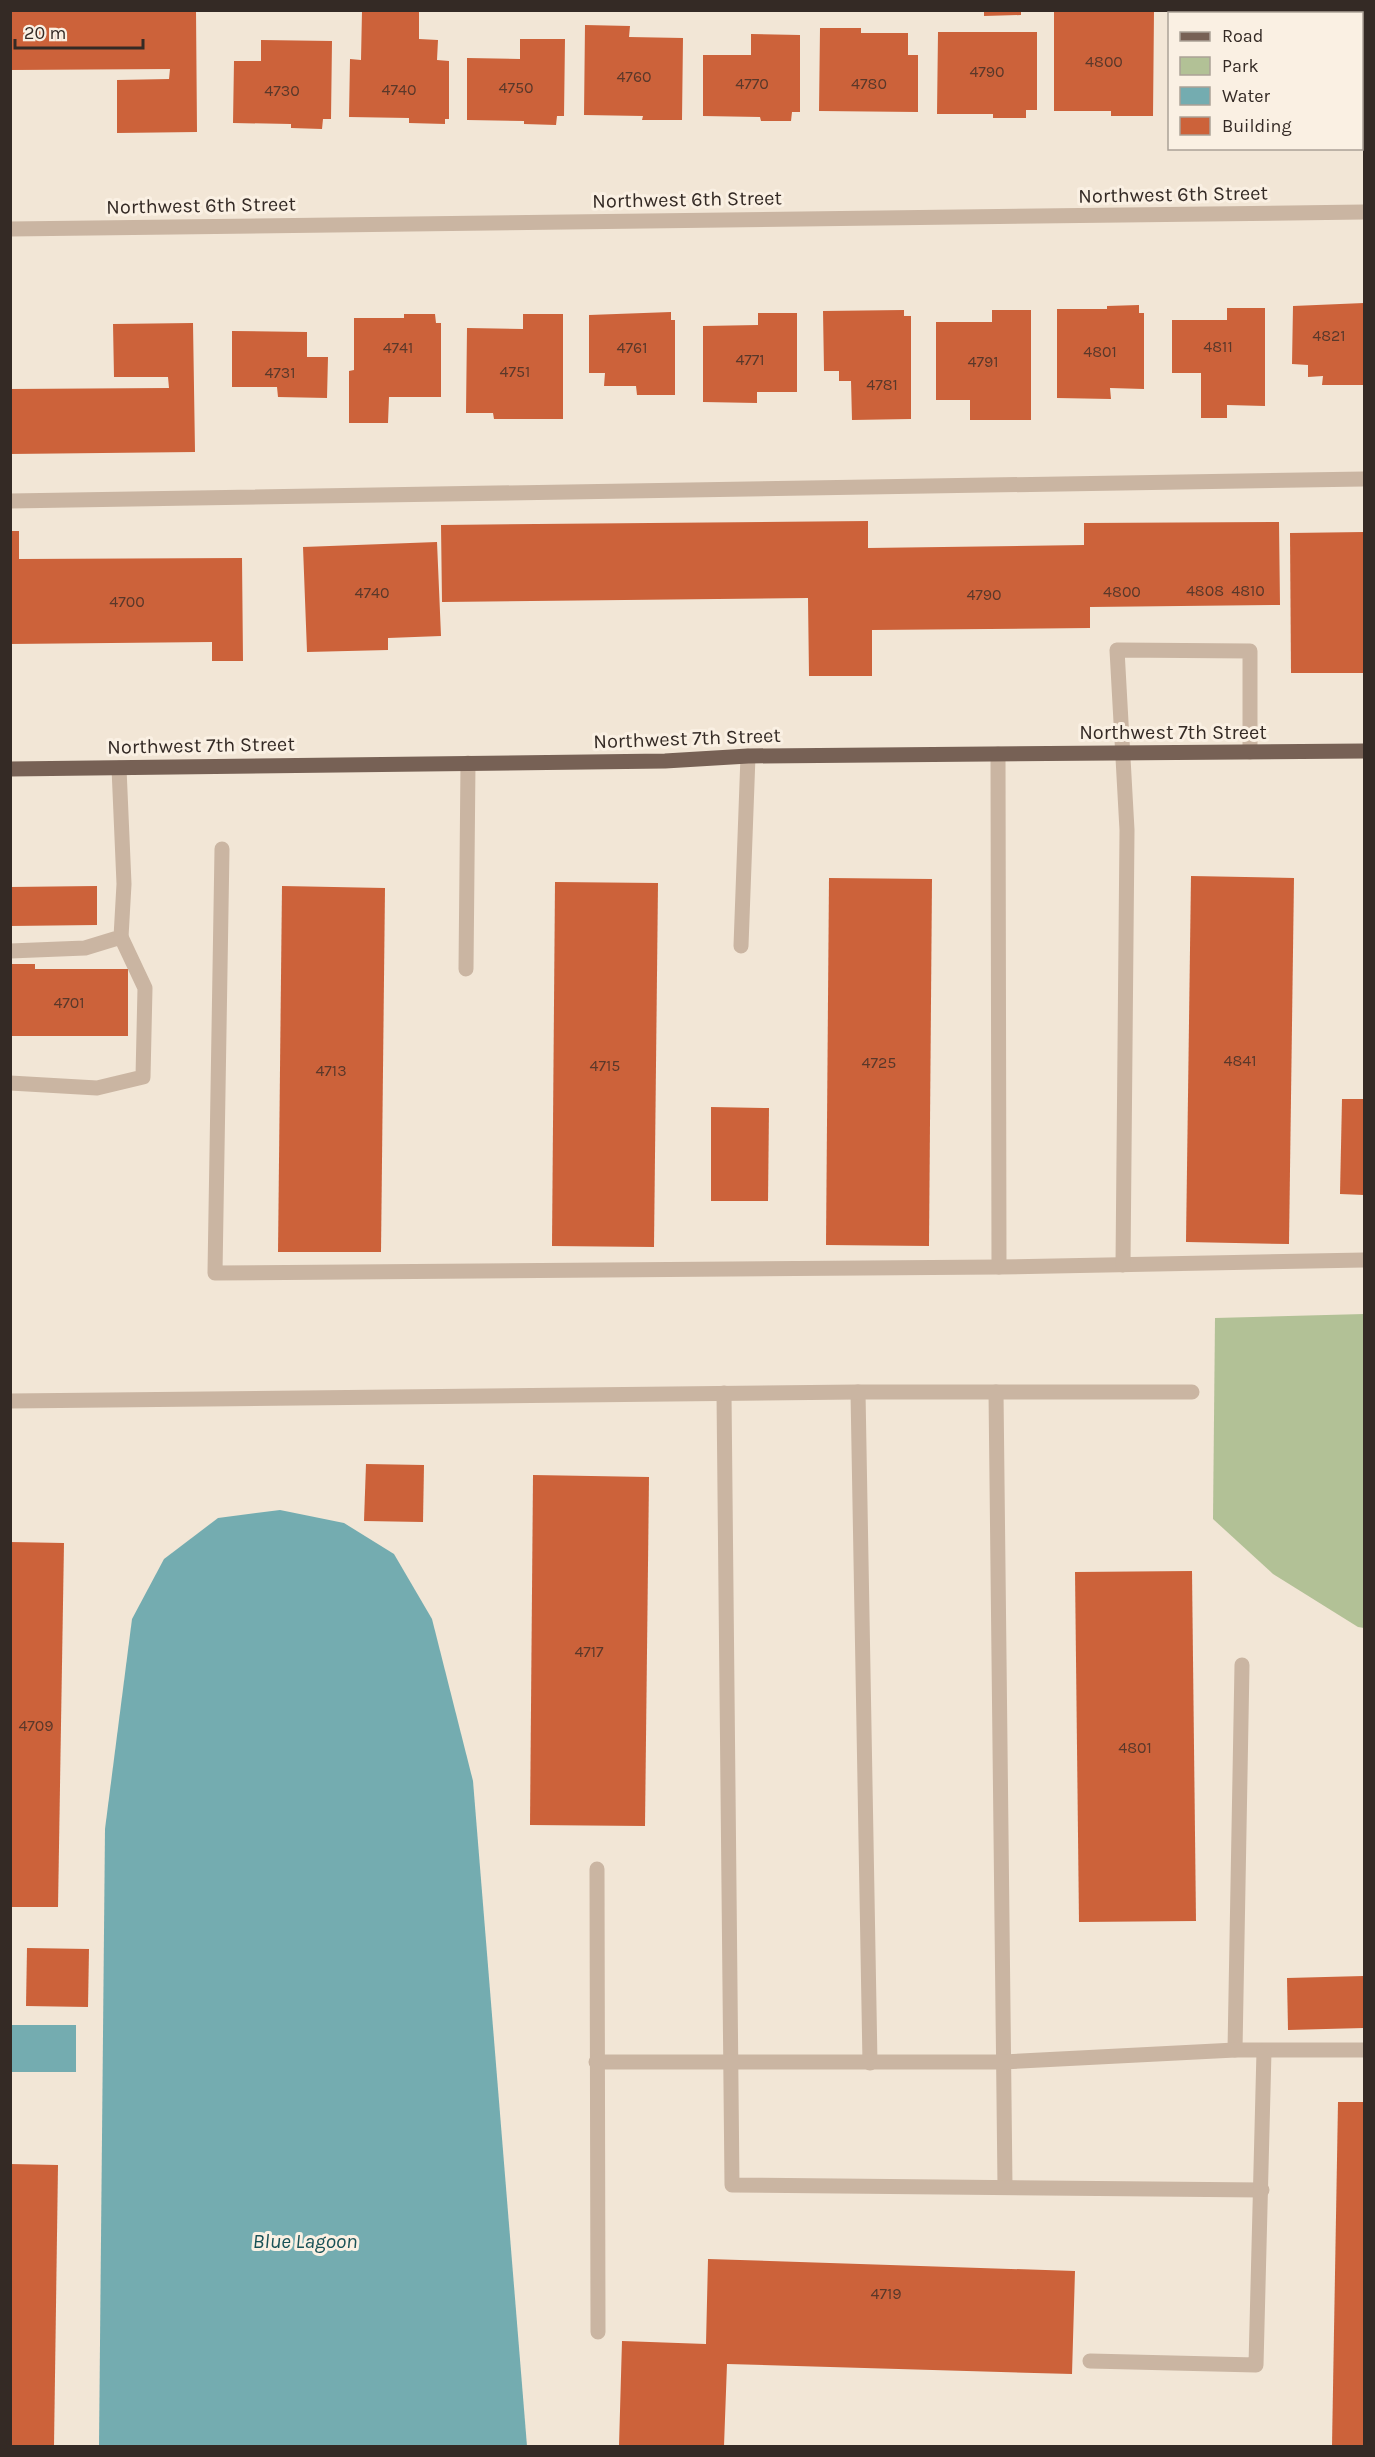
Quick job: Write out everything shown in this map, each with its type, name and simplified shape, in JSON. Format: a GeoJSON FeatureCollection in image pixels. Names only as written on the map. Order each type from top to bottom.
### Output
{"type":"FeatureCollection","features":[{"type":"Feature","properties":{"kind":"main road","name":"Northwest 7th Street"},"geometry":{"type":"LineString","coordinates":[[10,769],[665,761],[748,756],[1365,751]]}},
{"type":"Feature","properties":{"kind":"street","name":"Northwest 6th Street"},"geometry":{"type":"LineString","coordinates":[[10,228],[1365,212]]}},
{"type":"Feature","properties":{"kind":"street"},"geometry":{"type":"LineString","coordinates":[[10,501],[1365,479]]}},
{"type":"Feature","properties":{"kind":"street"},"geometry":{"type":"LineString","coordinates":[[1123,1265],[1127,838],[1117,650],[1250,651],[1250,752]]}},
{"type":"Feature","properties":{"kind":"street"},"geometry":{"type":"LineString","coordinates":[[998,754],[999,1267]]}},
{"type":"Feature","properties":{"kind":"street"},"geometry":{"type":"LineString","coordinates":[[741,946],[748,756]]}},
{"type":"Feature","properties":{"kind":"street"},"geometry":{"type":"LineString","coordinates":[[466,969],[468,763]]}},
{"type":"Feature","properties":{"kind":"street"},"geometry":{"type":"LineString","coordinates":[[10,1083],[97,1088],[143,1077],[144,988],[121,938],[124,884],[119,768]]}},
{"type":"Feature","properties":{"kind":"street"},"geometry":{"type":"LineString","coordinates":[[222,849],[215,1274],[999,1267],[1365,1260]]}},
{"type":"Feature","properties":{"kind":"street"},"geometry":{"type":"LineString","coordinates":[[10,951],[85,948],[121,938]]}},
{"type":"Feature","properties":{"kind":"street"},"geometry":{"type":"LineString","coordinates":[[10,1401],[858,1392],[1192,1392]]}},
{"type":"Feature","properties":{"kind":"street"},"geometry":{"type":"LineString","coordinates":[[858,1392],[870,2062]]}},
{"type":"Feature","properties":{"kind":"street"},"geometry":{"type":"LineString","coordinates":[[996,1392],[1005,2186]]}},
{"type":"Feature","properties":{"kind":"street"},"geometry":{"type":"LineString","coordinates":[[724,1394],[732,2185],[1262,2190]]}},
{"type":"Feature","properties":{"kind":"street"},"geometry":{"type":"LineString","coordinates":[[1235,2050],[1242,1665]]}},
{"type":"Feature","properties":{"kind":"street"},"geometry":{"type":"LineString","coordinates":[[597,1869],[598,2332]]}},
{"type":"Feature","properties":{"kind":"street"},"geometry":{"type":"LineString","coordinates":[[596,2062],[1003,2062],[1235,2050],[1365,2050]]}},
{"type":"Feature","properties":{"kind":"street"},"geometry":{"type":"LineString","coordinates":[[1090,2361],[1256,2365],[1264,2051]]}},
{"type":"Feature","properties":{"kind":"green space"},"geometry":{"type":"Polygon","coordinates":[[[1364,1314],[1364,1628],[1358,1627],[1273,1574],[1213,1519],[1215,1318],[1364,1314]]]}},
{"type":"Feature","properties":{"kind":"water","name":"Blue Lagoon"},"geometry":{"type":"Polygon","coordinates":[[[280,1510],[344,1523],[394,1554],[432,1619],[473,1781],[527,2446],[99,2446],[105,1829],[132,1619],[164,1559],[218,1518],[280,1510]]]}},
{"type":"Feature","properties":{"kind":"water"},"geometry":{"type":"Polygon","coordinates":[[[11,2025],[76,2025],[76,2072],[11,2072],[11,2025]]]}},
{"type":"Feature","properties":{"kind":"building"},"geometry":{"type":"Polygon","coordinates":[[[10,10],[196,10],[197,132],[117,133],[117,80],[169,79],[170,69],[10,70],[10,10]]]}},
{"type":"Feature","properties":{"kind":"building"},"geometry":{"type":"Polygon","coordinates":[[[984,10],[1021,10],[1021,15],[984,16],[984,10]]]}},
{"type":"Feature","properties":{"kind":"building"},"geometry":{"type":"Polygon","coordinates":[[[1054,10],[1154,11],[1153,116],[1111,116],[1111,111],[1054,111],[1054,10]]]}},
{"type":"Feature","properties":{"kind":"building"},"geometry":{"type":"Polygon","coordinates":[[[1322,10],[1364,10],[1364,115],[1363,12],[1322,12],[1322,10]]]}},
{"type":"Feature","properties":{"kind":"building"},"geometry":{"type":"Polygon","coordinates":[[[362,11],[419,11],[419,39],[438,40],[437,60],[449,61],[449,119],[445,119],[445,124],[409,123],[409,118],[349,117],[350,59],[361,60],[362,11]]]}},
{"type":"Feature","properties":{"kind":"building"},"geometry":{"type":"Polygon","coordinates":[[[585,25],[630,26],[629,37],[683,38],[682,120],[642,120],[643,116],[584,115],[585,25]]]}},
{"type":"Feature","properties":{"kind":"building"},"geometry":{"type":"Polygon","coordinates":[[[820,28],[861,28],[861,33],[908,33],[908,55],[918,55],[918,112],[819,111],[820,28]]]}},
{"type":"Feature","properties":{"kind":"building"},"geometry":{"type":"Polygon","coordinates":[[[938,32],[1037,32],[1037,110],[1026,110],[1026,118],[993,118],[993,114],[937,114],[938,32]]]}},
{"type":"Feature","properties":{"kind":"building"},"geometry":{"type":"Polygon","coordinates":[[[751,34],[800,35],[800,112],[792,112],[791,121],[761,121],[760,117],[703,116],[703,55],[751,55],[751,34]]]}},
{"type":"Feature","properties":{"kind":"building"},"geometry":{"type":"Polygon","coordinates":[[[520,39],[565,39],[564,116],[557,116],[556,125],[524,124],[524,121],[467,120],[467,58],[520,59],[520,39]]]}},
{"type":"Feature","properties":{"kind":"building"},"geometry":{"type":"Polygon","coordinates":[[[261,40],[332,41],[331,119],[323,119],[322,129],[291,128],[291,124],[233,123],[234,61],[261,61],[261,40]]]}},
{"type":"Feature","properties":{"kind":"building"},"geometry":{"type":"Polygon","coordinates":[[[1364,303],[1364,385],[1322,385],[1323,376],[1308,377],[1308,365],[1292,364],[1293,306],[1364,303]]]}},
{"type":"Feature","properties":{"kind":"building"},"geometry":{"type":"Polygon","coordinates":[[[1139,305],[1139,313],[1144,313],[1144,389],[1110,388],[1111,399],[1057,398],[1057,309],[1107,309],[1107,306],[1139,305]]]}},
{"type":"Feature","properties":{"kind":"building"},"geometry":{"type":"Polygon","coordinates":[[[1227,308],[1265,308],[1265,406],[1227,405],[1227,418],[1201,418],[1201,373],[1172,373],[1172,320],[1227,320],[1227,308]]]}},
{"type":"Feature","properties":{"kind":"building"},"geometry":{"type":"Polygon","coordinates":[[[904,310],[904,316],[911,316],[911,419],[852,420],[851,381],[839,381],[839,371],[824,371],[823,311],[904,310]]]}},
{"type":"Feature","properties":{"kind":"building"},"geometry":{"type":"Polygon","coordinates":[[[992,310],[1031,310],[1031,420],[970,420],[970,400],[936,400],[936,322],[992,322],[992,310]]]}},
{"type":"Feature","properties":{"kind":"building"},"geometry":{"type":"Polygon","coordinates":[[[671,312],[671,320],[675,320],[675,395],[637,395],[636,386],[604,386],[605,373],[589,373],[589,315],[671,312]]]}},
{"type":"Feature","properties":{"kind":"building"},"geometry":{"type":"Polygon","coordinates":[[[758,313],[797,313],[797,392],[757,392],[757,403],[703,402],[703,326],[758,325],[758,313]]]}},
{"type":"Feature","properties":{"kind":"building"},"geometry":{"type":"Polygon","coordinates":[[[404,314],[435,314],[436,323],[441,323],[441,397],[389,397],[388,423],[349,423],[349,371],[354,370],[354,318],[404,318],[404,314]]]}},
{"type":"Feature","properties":{"kind":"building"},"geometry":{"type":"Polygon","coordinates":[[[523,314],[563,314],[563,419],[494,419],[493,413],[466,413],[467,328],[523,329],[523,314]]]}},
{"type":"Feature","properties":{"kind":"building"},"geometry":{"type":"Polygon","coordinates":[[[193,323],[195,452],[10,454],[10,389],[169,388],[168,377],[114,377],[113,324],[193,323]]]}},
{"type":"Feature","properties":{"kind":"building"},"geometry":{"type":"Polygon","coordinates":[[[232,331],[307,332],[307,357],[328,357],[327,398],[278,397],[277,387],[232,387],[232,331]]]}},
{"type":"Feature","properties":{"kind":"building"},"geometry":{"type":"Polygon","coordinates":[[[868,521],[868,548],[1084,545],[1084,523],[1279,522],[1280,605],[1090,607],[1090,628],[872,630],[872,676],[809,676],[808,598],[442,602],[441,525],[868,521]]]}},
{"type":"Feature","properties":{"kind":"building"},"geometry":{"type":"Polygon","coordinates":[[[10,531],[19,531],[19,559],[242,558],[243,661],[212,661],[212,642],[10,644],[10,531]]]}},
{"type":"Feature","properties":{"kind":"building"},"geometry":{"type":"Polygon","coordinates":[[[1364,532],[1364,673],[1291,673],[1290,533],[1364,532]]]}},
{"type":"Feature","properties":{"kind":"building"},"geometry":{"type":"Polygon","coordinates":[[[437,542],[441,636],[388,638],[388,650],[307,652],[303,547],[437,542]]]}},
{"type":"Feature","properties":{"kind":"building"},"geometry":{"type":"Polygon","coordinates":[[[1191,876],[1294,878],[1289,1244],[1186,1242],[1191,876]]]}},
{"type":"Feature","properties":{"kind":"building"},"geometry":{"type":"Polygon","coordinates":[[[829,878],[932,879],[929,1246],[826,1245],[829,878]]]}},
{"type":"Feature","properties":{"kind":"building"},"geometry":{"type":"Polygon","coordinates":[[[555,882],[658,883],[654,1247],[552,1246],[555,882]]]}},
{"type":"Feature","properties":{"kind":"building"},"geometry":{"type":"Polygon","coordinates":[[[97,886],[97,925],[10,926],[10,887],[97,886]]]}},
{"type":"Feature","properties":{"kind":"building"},"geometry":{"type":"Polygon","coordinates":[[[282,886],[385,888],[381,1252],[278,1252],[282,886]]]}},
{"type":"Feature","properties":{"kind":"building"},"geometry":{"type":"Polygon","coordinates":[[[10,964],[35,964],[35,969],[128,969],[128,1036],[10,1036],[10,964]]]}},
{"type":"Feature","properties":{"kind":"building"},"geometry":{"type":"Polygon","coordinates":[[[1342,1099],[1364,1099],[1364,1195],[1340,1194],[1342,1099]]]}},
{"type":"Feature","properties":{"kind":"building"},"geometry":{"type":"Polygon","coordinates":[[[711,1107],[769,1108],[768,1201],[711,1201],[711,1107]]]}},
{"type":"Feature","properties":{"kind":"building"},"geometry":{"type":"Polygon","coordinates":[[[366,1464],[424,1465],[423,1522],[364,1521],[366,1464]]]}},
{"type":"Feature","properties":{"kind":"building"},"geometry":{"type":"Polygon","coordinates":[[[533,1475],[649,1477],[645,1826],[530,1825],[533,1475]]]}},
{"type":"Feature","properties":{"kind":"building"},"geometry":{"type":"Polygon","coordinates":[[[10,1542],[64,1543],[58,1907],[10,1907],[10,1542]]]}},
{"type":"Feature","properties":{"kind":"building"},"geometry":{"type":"Polygon","coordinates":[[[1192,1571],[1196,1921],[1079,1922],[1075,1572],[1192,1571]]]}},
{"type":"Feature","properties":{"kind":"building"},"geometry":{"type":"Polygon","coordinates":[[[27,1948],[89,1949],[88,2007],[26,2006],[27,1948]]]}},
{"type":"Feature","properties":{"kind":"building"},"geometry":{"type":"Polygon","coordinates":[[[1364,1976],[1364,2028],[1288,2030],[1287,1978],[1364,1976]]]}},
{"type":"Feature","properties":{"kind":"building"},"geometry":{"type":"Polygon","coordinates":[[[1338,2102],[1364,2102],[1364,2446],[1332,2446],[1338,2102]]]}},
{"type":"Feature","properties":{"kind":"building"},"geometry":{"type":"Polygon","coordinates":[[[10,2164],[58,2165],[54,2446],[10,2446],[10,2164]]]}},
{"type":"Feature","properties":{"kind":"building"},"geometry":{"type":"Polygon","coordinates":[[[708,2259],[1075,2271],[1072,2374],[727,2364],[724,2446],[619,2446],[622,2341],[706,2344],[708,2259]]]}}]}
